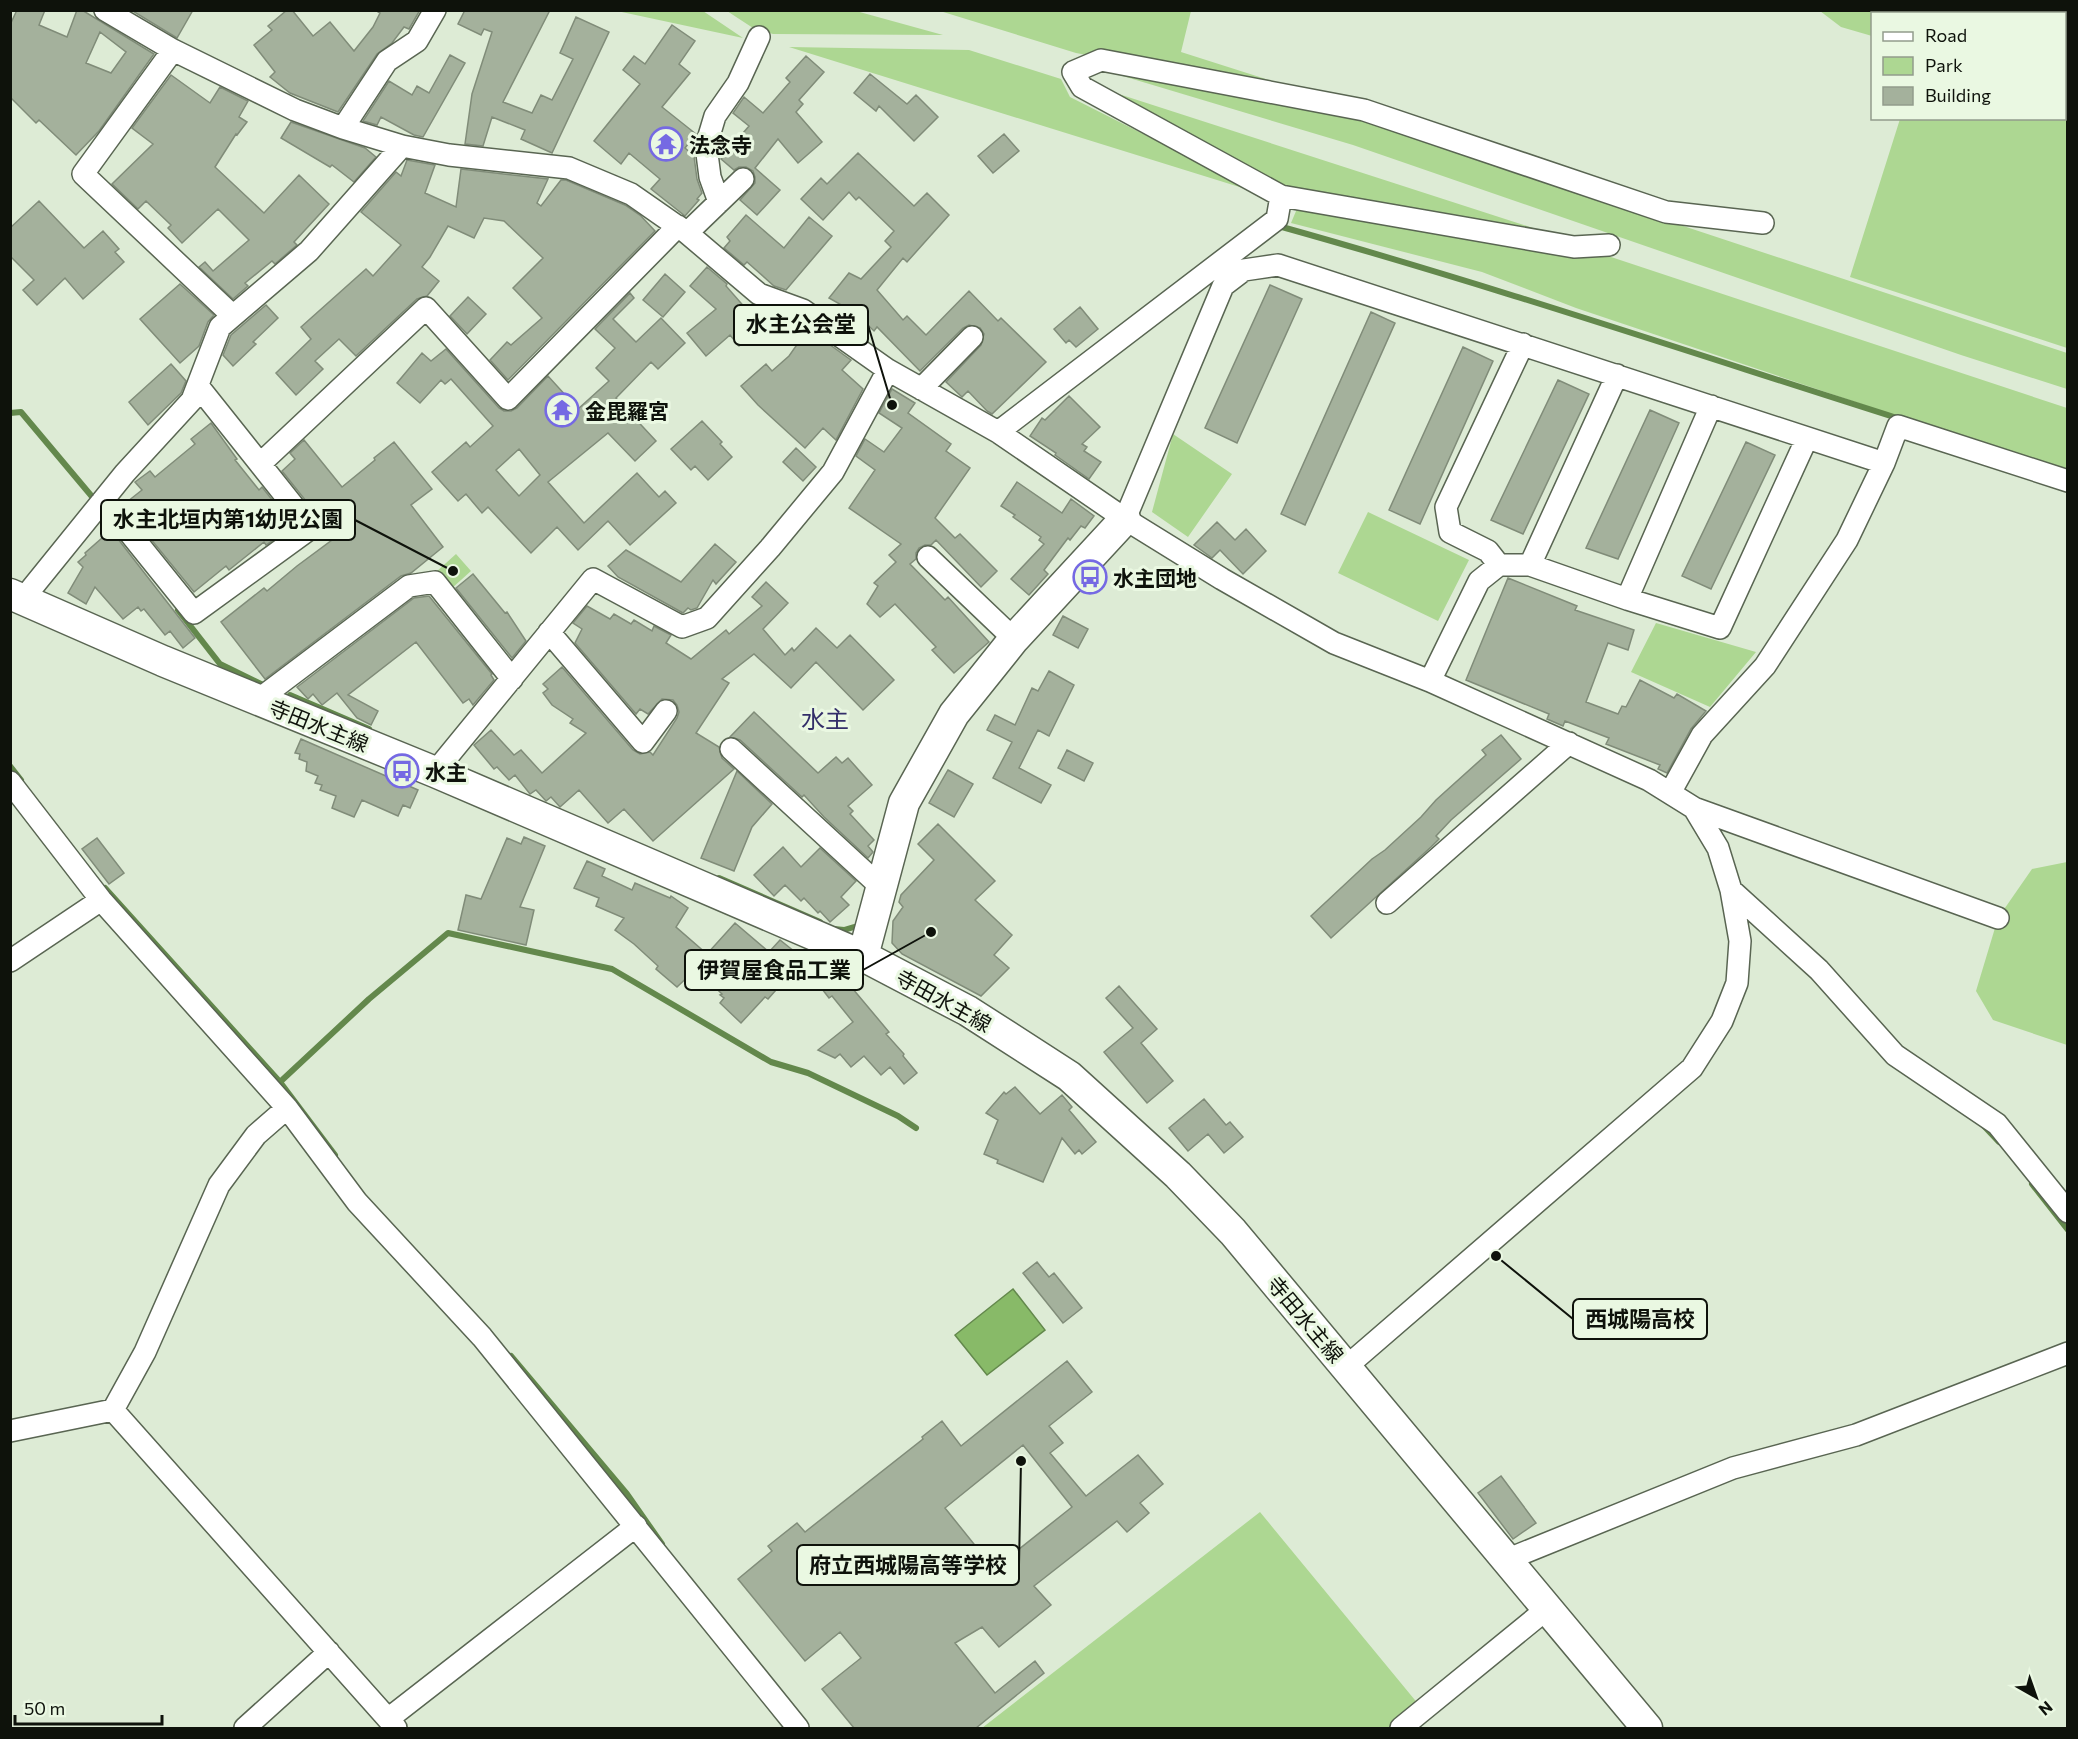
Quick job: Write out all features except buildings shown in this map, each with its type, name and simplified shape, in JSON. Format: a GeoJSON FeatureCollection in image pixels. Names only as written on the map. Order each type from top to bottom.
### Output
{"type":"FeatureCollection","features":[{"type":"Feature","properties":{"kind":"main road"},"geometry":{"type":"LineString","coordinates":[[863,956],[904,803],[954,714],[1014,639],[1125,519]]}},
{"type":"Feature","properties":{"kind":"main road","name":"寺田水主線"},"geometry":{"type":"LineString","coordinates":[[17,597],[258,700],[435,772],[863,956],[968,1011],[1069,1076],[1178,1175],[1225,1224],[1647,1728]]}},
{"type":"Feature","properties":{"kind":"street"},"geometry":{"type":"LineString","coordinates":[[105,10],[174,51],[295,110],[343,128],[402,146],[449,155],[569,168],[631,194],[683,229],[759,294],[803,310],[888,370],[998,432],[1125,519],[1222,579],[1334,643],[1430,681],[1569,743],[1649,780],[1694,808],[1998,918]]}},
{"type":"Feature","properties":{"kind":"street"},"geometry":{"type":"LineString","coordinates":[[343,128],[387,61],[417,41],[435,10]]}},
{"type":"Feature","properties":{"kind":"street"},"geometry":{"type":"LineString","coordinates":[[719,202],[710,177],[706,146],[715,116],[738,83],[759,37]]}},
{"type":"Feature","properties":{"kind":"street"},"geometry":{"type":"LineString","coordinates":[[174,51],[83,174],[233,316]]}},
{"type":"Feature","properties":{"kind":"street"},"geometry":{"type":"LineString","coordinates":[[1608,245],[1574,247],[1281,196],[1082,87],[1073,72],[1101,60],[1364,110],[1666,212],[1763,223]]}},
{"type":"Feature","properties":{"kind":"street"},"geometry":{"type":"LineString","coordinates":[[17,597],[192,400],[220,327],[309,251],[402,146]]}},
{"type":"Feature","properties":{"kind":"street"},"geometry":{"type":"LineString","coordinates":[[260,464],[426,308],[508,399],[683,229],[719,202],[743,179]]}},
{"type":"Feature","properties":{"kind":"street"},"geometry":{"type":"LineString","coordinates":[[998,432],[1277,219],[1281,196]]}},
{"type":"Feature","properties":{"kind":"street"},"geometry":{"type":"LineString","coordinates":[[1125,519],[1223,286],[1244,270],[1278,265],[1884,463]]}},
{"type":"Feature","properties":{"kind":"street"},"geometry":{"type":"LineString","coordinates":[[921,389],[972,337]]}},
{"type":"Feature","properties":{"kind":"street"},"geometry":{"type":"LineString","coordinates":[[1499,565],[1488,551],[1450,532],[1446,507],[1523,345]]}},
{"type":"Feature","properties":{"kind":"street"},"geometry":{"type":"LineString","coordinates":[[435,772],[593,579],[682,627],[706,618],[770,548],[833,472],[888,370]]}},
{"type":"Feature","properties":{"kind":"street"},"geometry":{"type":"LineString","coordinates":[[1530,565],[1617,375]]}},
{"type":"Feature","properties":{"kind":"street"},"geometry":{"type":"LineString","coordinates":[[103,500],[194,613],[311,528],[198,386]]}},
{"type":"Feature","properties":{"kind":"street"},"geometry":{"type":"LineString","coordinates":[[1627,599],[1711,406]]}},
{"type":"Feature","properties":{"kind":"street"},"geometry":{"type":"LineString","coordinates":[[1670,793],[1702,735],[1765,666],[1847,540],[1884,463],[1898,426],[2067,481]]}},
{"type":"Feature","properties":{"kind":"street"},"geometry":{"type":"LineString","coordinates":[[1430,681],[1479,581],[1499,565],[1530,565],[1720,628],[1807,438]]}},
{"type":"Feature","properties":{"kind":"street"},"geometry":{"type":"LineString","coordinates":[[928,557],[1014,639]]}},
{"type":"Feature","properties":{"kind":"street"},"geometry":{"type":"LineString","coordinates":[[258,700],[409,586],[435,582],[512,679]]}},
{"type":"Feature","properties":{"kind":"street"},"geometry":{"type":"LineString","coordinates":[[549,632],[643,742],[666,711]]}},
{"type":"Feature","properties":{"kind":"street"},"geometry":{"type":"LineString","coordinates":[[1387,903],[1569,743]]}},
{"type":"Feature","properties":{"kind":"street"},"geometry":{"type":"LineString","coordinates":[[731,748],[881,887]]}},
{"type":"Feature","properties":{"kind":"street"},"geometry":{"type":"LineString","coordinates":[[10,782],[101,900],[287,1108],[357,1202],[482,1337],[798,1728]]}},
{"type":"Feature","properties":{"kind":"street"},"geometry":{"type":"LineString","coordinates":[[1346,1367],[1692,1068],[1722,1021],[1737,983],[1740,941],[1731,890],[1718,848],[1694,808]]}},
{"type":"Feature","properties":{"kind":"street"},"geometry":{"type":"LineString","coordinates":[[1731,890],[1820,970],[1895,1055],[1997,1125],[2067,1212]]}},
{"type":"Feature","properties":{"kind":"street"},"geometry":{"type":"LineString","coordinates":[[10,961],[101,900]]}},
{"type":"Feature","properties":{"kind":"street"},"geometry":{"type":"LineString","coordinates":[[10,1431],[113,1410],[145,1352],[219,1185],[256,1135],[287,1108]]}},
{"type":"Feature","properties":{"kind":"street"},"geometry":{"type":"LineString","coordinates":[[1506,1560],[1733,1468],[1856,1435],[2067,1353]]}},
{"type":"Feature","properties":{"kind":"street"},"geometry":{"type":"LineString","coordinates":[[113,1410],[392,1724],[636,1526]]}},
{"type":"Feature","properties":{"kind":"street"},"geometry":{"type":"LineString","coordinates":[[1401,1728],[1548,1608]]}},
{"type":"Feature","properties":{"kind":"street"},"geometry":{"type":"LineString","coordinates":[[245,1728],[329,1652]]}},
{"type":"Feature","properties":{"kind":"green space"},"geometry":{"type":"Polygon","coordinates":[[[617,11],[703,11],[743,38],[617,11]]]}},
{"type":"Feature","properties":{"kind":"green space"},"geometry":{"type":"Polygon","coordinates":[[[727,11],[856,11],[943,35],[773,34],[753,28],[727,11]]]}},
{"type":"Feature","properties":{"kind":"green space"},"geometry":{"type":"Polygon","coordinates":[[[940,11],[1191,11],[1181,52],[1341,103],[1076,53],[940,11]]]}},
{"type":"Feature","properties":{"kind":"green space"},"geometry":{"type":"Polygon","coordinates":[[[1820,11],[2067,11],[2067,97],[2066,12],[1871,12],[1871,36],[1841,27],[1820,11]]]}},
{"type":"Feature","properties":{"kind":"green space"},"geometry":{"type":"Polygon","coordinates":[[[789,47],[969,50],[1061,79],[1070,97],[1262,194],[789,47]]]}},
{"type":"Feature","properties":{"kind":"green space"},"geometry":{"type":"Polygon","coordinates":[[[1116,74],[1357,118],[2067,353],[2067,389],[1961,355],[1353,145],[1116,74]]]}},
{"type":"Feature","properties":{"kind":"green space"},"geometry":{"type":"Polygon","coordinates":[[[1097,87],[1536,229],[1281,188],[1097,87]]]}},
{"type":"Feature","properties":{"kind":"green space"},"geometry":{"type":"Polygon","coordinates":[[[2066,103],[2068,104],[2067,348],[1850,277],[1900,120],[2066,120],[2066,103]]]}},
{"type":"Feature","properties":{"kind":"green space"},"geometry":{"type":"Polygon","coordinates":[[[1299,204],[1602,254],[2067,408],[2067,473],[1576,308],[1482,272],[1291,223],[1299,204]]]}},
{"type":"Feature","properties":{"kind":"green space"},"geometry":{"type":"Polygon","coordinates":[[[1173,434],[1232,474],[1188,537],[1152,512],[1173,434]]]}},
{"type":"Feature","properties":{"kind":"green space"},"geometry":{"type":"Polygon","coordinates":[[[1368,512],[1469,560],[1438,621],[1338,573],[1368,512]]]}},
{"type":"Feature","properties":{"kind":"green space"},"geometry":{"type":"Polygon","coordinates":[[[456,554],[471,571],[451,589],[436,572],[456,554]]]}},
{"type":"Feature","properties":{"kind":"green space"},"geometry":{"type":"Polygon","coordinates":[[[1656,623],[1756,652],[1710,707],[1631,672],[1656,623]]]}},
{"type":"Feature","properties":{"kind":"green space"},"geometry":{"type":"Polygon","coordinates":[[[2067,862],[2067,1045],[1993,1020],[1976,991],[1998,918],[2032,869],[2067,862]]]}},
{"type":"Feature","properties":{"kind":"green space"},"geometry":{"type":"Polygon","coordinates":[[[1260,1512],[1419,1705],[1389,1728],[982,1728],[1260,1512]]]}},
{"type":"Feature","properties":{"kind":"shaded area"},"geometry":{"type":"Polygon","coordinates":[[[1013,1289],[1045,1330],[987,1375],[955,1335],[1013,1289]]]}},
{"type":"Feature","properties":{"kind":"waterway"},"geometry":{"type":"LineString","coordinates":[[1282,227],[1515,296],[1900,419]]}},
{"type":"Feature","properties":{"kind":"waterway"},"geometry":{"type":"LineString","coordinates":[[10,413],[21,412],[94,499]]}},
{"type":"Feature","properties":{"kind":"waterway"},"geometry":{"type":"LineString","coordinates":[[178,610],[220,664],[263,685]]}},
{"type":"Feature","properties":{"kind":"waterway"},"geometry":{"type":"LineString","coordinates":[[290,695],[369,729]]}},
{"type":"Feature","properties":{"kind":"waterway"},"geometry":{"type":"LineString","coordinates":[[10,766],[21,780]]}},
{"type":"Feature","properties":{"kind":"waterway"},"geometry":{"type":"LineString","coordinates":[[719,878],[820,922]]}},
{"type":"Feature","properties":{"kind":"waterway"},"geometry":{"type":"LineString","coordinates":[[105,888],[280,1082],[335,1155]]}},
{"type":"Feature","properties":{"kind":"waterway"},"geometry":{"type":"LineString","coordinates":[[834,929],[844,930],[854,927]]}},
{"type":"Feature","properties":{"kind":"waterway"},"geometry":{"type":"LineString","coordinates":[[280,1082],[369,999],[448,933],[612,969],[771,1062],[808,1073],[898,1116],[916,1128]]}},
{"type":"Feature","properties":{"kind":"waterway"},"geometry":{"type":"LineString","coordinates":[[1983,1125],[1999,1142]]}},
{"type":"Feature","properties":{"kind":"waterway"},"geometry":{"type":"LineString","coordinates":[[2032,1184],[2068,1230]]}},
{"type":"Feature","properties":{"kind":"waterway"},"geometry":{"type":"LineString","coordinates":[[511,1356],[627,1494],[662,1544]]}},
{"type":"Feature","properties":{"kind":"place","name":"法念寺"},"geometry":{"type":"Point","coordinates":[666,144]}},
{"type":"Feature","properties":{"kind":"place","name":"水主公会堂"},"geometry":{"type":"Point","coordinates":[892,405]}},
{"type":"Feature","properties":{"kind":"place","name":"金毘羅宮"},"geometry":{"type":"Point","coordinates":[562,410]}},
{"type":"Feature","properties":{"kind":"place","name":"水主北垣内第1幼児公園"},"geometry":{"type":"Point","coordinates":[453,571]}},
{"type":"Feature","properties":{"kind":"place","name":"水主団地"},"geometry":{"type":"Point","coordinates":[1090,577]}},
{"type":"Feature","properties":{"kind":"place","name":"水主"},"geometry":{"type":"Point","coordinates":[402,771]}},
{"type":"Feature","properties":{"kind":"place","name":"伊賀屋食品工業"},"geometry":{"type":"Point","coordinates":[931,932]}},
{"type":"Feature","properties":{"kind":"place","name":"西城陽高校"},"geometry":{"type":"Point","coordinates":[1496,1256]}},
{"type":"Feature","properties":{"kind":"place","name":"府立西城陽高等学校"},"geometry":{"type":"Point","coordinates":[1021,1461]}},
{"type":"Feature","properties":{"kind":"district","name":"水主"},"geometry":{"type":"Point","coordinates":[825,718]}}]}
